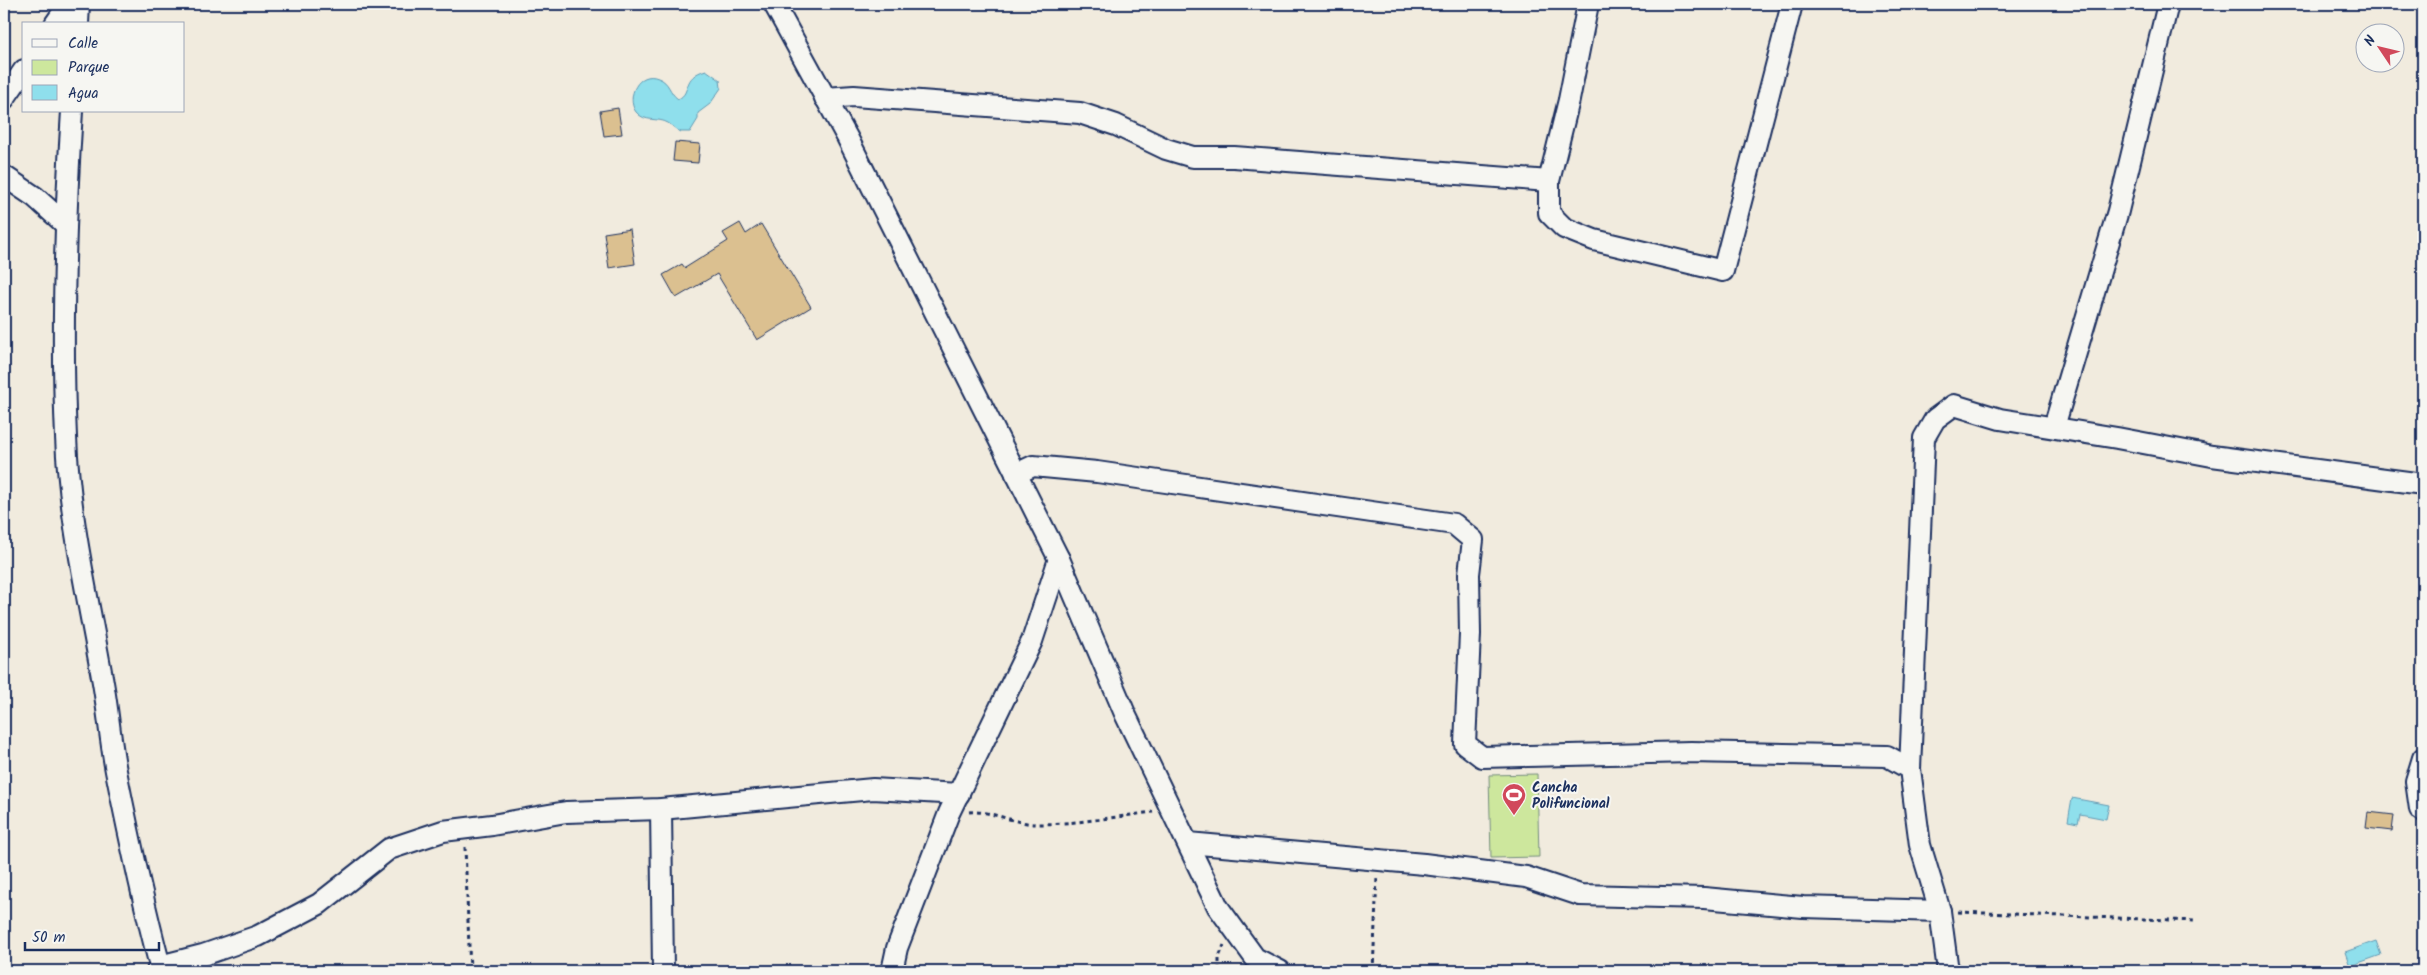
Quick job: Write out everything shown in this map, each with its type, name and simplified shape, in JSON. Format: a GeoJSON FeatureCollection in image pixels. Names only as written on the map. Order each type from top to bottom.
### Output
{"type":"FeatureCollection","features":[{"type":"Feature","properties":{"kind":"street"},"geometry":{"type":"LineString","coordinates":[[56,22],[69,4]]}},
{"type":"Feature","properties":{"kind":"street"},"geometry":{"type":"LineString","coordinates":[[78,22],[79,4]]}},
{"type":"Feature","properties":{"kind":"street"},"geometry":{"type":"LineString","coordinates":[[774,4],[825,98],[1059,559],[1126,716],[1218,907],[1255,958],[1280,971]]}},
{"type":"Feature","properties":{"kind":"street"},"geometry":{"type":"LineString","coordinates":[[1588,4],[1570,100],[1549,181],[1549,214],[1564,228],[1594,240],[1723,271],[1792,4]]}},
{"type":"Feature","properties":{"kind":"street"},"geometry":{"type":"LineString","coordinates":[[2054,427],[2118,211],[2168,4]]}},
{"type":"Feature","properties":{"kind":"street"},"geometry":{"type":"LineString","coordinates":[[4,99],[22,73]]}},
{"type":"Feature","properties":{"kind":"street"},"geometry":{"type":"LineString","coordinates":[[825,98],[854,96],[1080,113],[1116,125],[1166,149],[1193,157],[1234,157],[1549,181]]}},
{"type":"Feature","properties":{"kind":"street"},"geometry":{"type":"LineString","coordinates":[[72,112],[65,224],[66,437],[74,516],[86,598],[102,677],[116,770],[160,970],[258,936],[319,904],[389,848],[443,831],[566,812],[661,809],[873,789],[959,794]]}},
{"type":"Feature","properties":{"kind":"street"},"geometry":{"type":"LineString","coordinates":[[4,176],[35,197],[65,224]]}},
{"type":"Feature","properties":{"kind":"street"},"geometry":{"type":"LineString","coordinates":[[1948,971],[1940,911],[1920,845],[1910,769],[1924,438],[1935,418],[1954,405],[2000,420],[2054,427],[2268,465],[2423,484]]}},
{"type":"Feature","properties":{"kind":"street"},"geometry":{"type":"LineString","coordinates":[[1016,474],[1033,466],[1097,472],[1454,524],[1473,540],[1469,574],[1470,634],[1465,744],[1482,757],[1691,752],[1887,756],[1910,769]]}},
{"type":"Feature","properties":{"kind":"street"},"geometry":{"type":"LineString","coordinates":[[892,971],[897,948],[949,813],[1032,641],[1059,559]]}},
{"type":"Feature","properties":{"kind":"street"},"geometry":{"type":"LineString","coordinates":[[2423,758],[2416,781],[2420,809],[2423,811]]}},
{"type":"Feature","properties":{"kind":"street"},"geometry":{"type":"LineString","coordinates":[[661,809],[663,971]]}},
{"type":"Feature","properties":{"kind":"street"},"geometry":{"type":"LineString","coordinates":[[1188,843],[1377,860],[1526,877],[1580,895],[1704,898],[1804,907],[1940,911]]}},
{"type":"Feature","properties":{"kind":"path"},"geometry":{"type":"LineString","coordinates":[[949,813],[981,811],[1007,819],[1036,824],[1171,810]]}},
{"type":"Feature","properties":{"kind":"path"},"geometry":{"type":"LineString","coordinates":[[465,828],[470,971]]}},
{"type":"Feature","properties":{"kind":"path"},"geometry":{"type":"LineString","coordinates":[[1374,971],[1377,860]]}},
{"type":"Feature","properties":{"kind":"path"},"geometry":{"type":"LineString","coordinates":[[1940,911],[2196,922]]}},
{"type":"Feature","properties":{"kind":"path"},"geometry":{"type":"LineString","coordinates":[[1456,971],[1502,969],[1514,971]]}},
{"type":"Feature","properties":{"kind":"green space","name":"Cancha Polifuncional"},"geometry":{"type":"Polygon","coordinates":[[[1537,774],[1539,857],[1491,858],[1489,775],[1537,774]]]}},
{"type":"Feature","properties":{"kind":"water"},"geometry":{"type":"Polygon","coordinates":[[[706,70],[720,80],[721,88],[710,104],[698,113],[698,119],[690,132],[681,132],[664,121],[643,118],[636,112],[633,106],[633,93],[640,81],[645,78],[651,77],[662,80],[678,99],[685,93],[693,77],[706,70]]]}},
{"type":"Feature","properties":{"kind":"water"},"geometry":{"type":"Polygon","coordinates":[[[2072,798],[2109,805],[2106,819],[2080,814],[2078,823],[2068,821],[2072,798]]]}},
{"type":"Feature","properties":{"kind":"water"},"geometry":{"type":"Polygon","coordinates":[[[2376,941],[2381,955],[2350,966],[2345,952],[2376,941]]]}},
{"type":"Feature","properties":{"kind":"building"},"geometry":{"type":"Polygon","coordinates":[[[618,108],[622,134],[604,136],[600,111],[618,108]]]}},
{"type":"Feature","properties":{"kind":"building"},"geometry":{"type":"Polygon","coordinates":[[[675,142],[700,144],[698,163],[673,161],[675,142]]]}},
{"type":"Feature","properties":{"kind":"building"},"geometry":{"type":"Polygon","coordinates":[[[740,223],[746,234],[761,224],[811,307],[757,340],[717,274],[676,298],[663,275],[682,264],[685,268],[728,241],[723,233],[740,223]]]}},
{"type":"Feature","properties":{"kind":"building"},"geometry":{"type":"Polygon","coordinates":[[[630,229],[635,264],[609,268],[604,233],[630,229]]]}},
{"type":"Feature","properties":{"kind":"building"},"geometry":{"type":"Polygon","coordinates":[[[2368,812],[2394,815],[2392,831],[2366,828],[2368,812]]]}},
{"type":"Feature","properties":{"kind":"place","name":"Cancha Polifuncional"},"geometry":{"type":"Point","coordinates":[1514,816]}}]}
